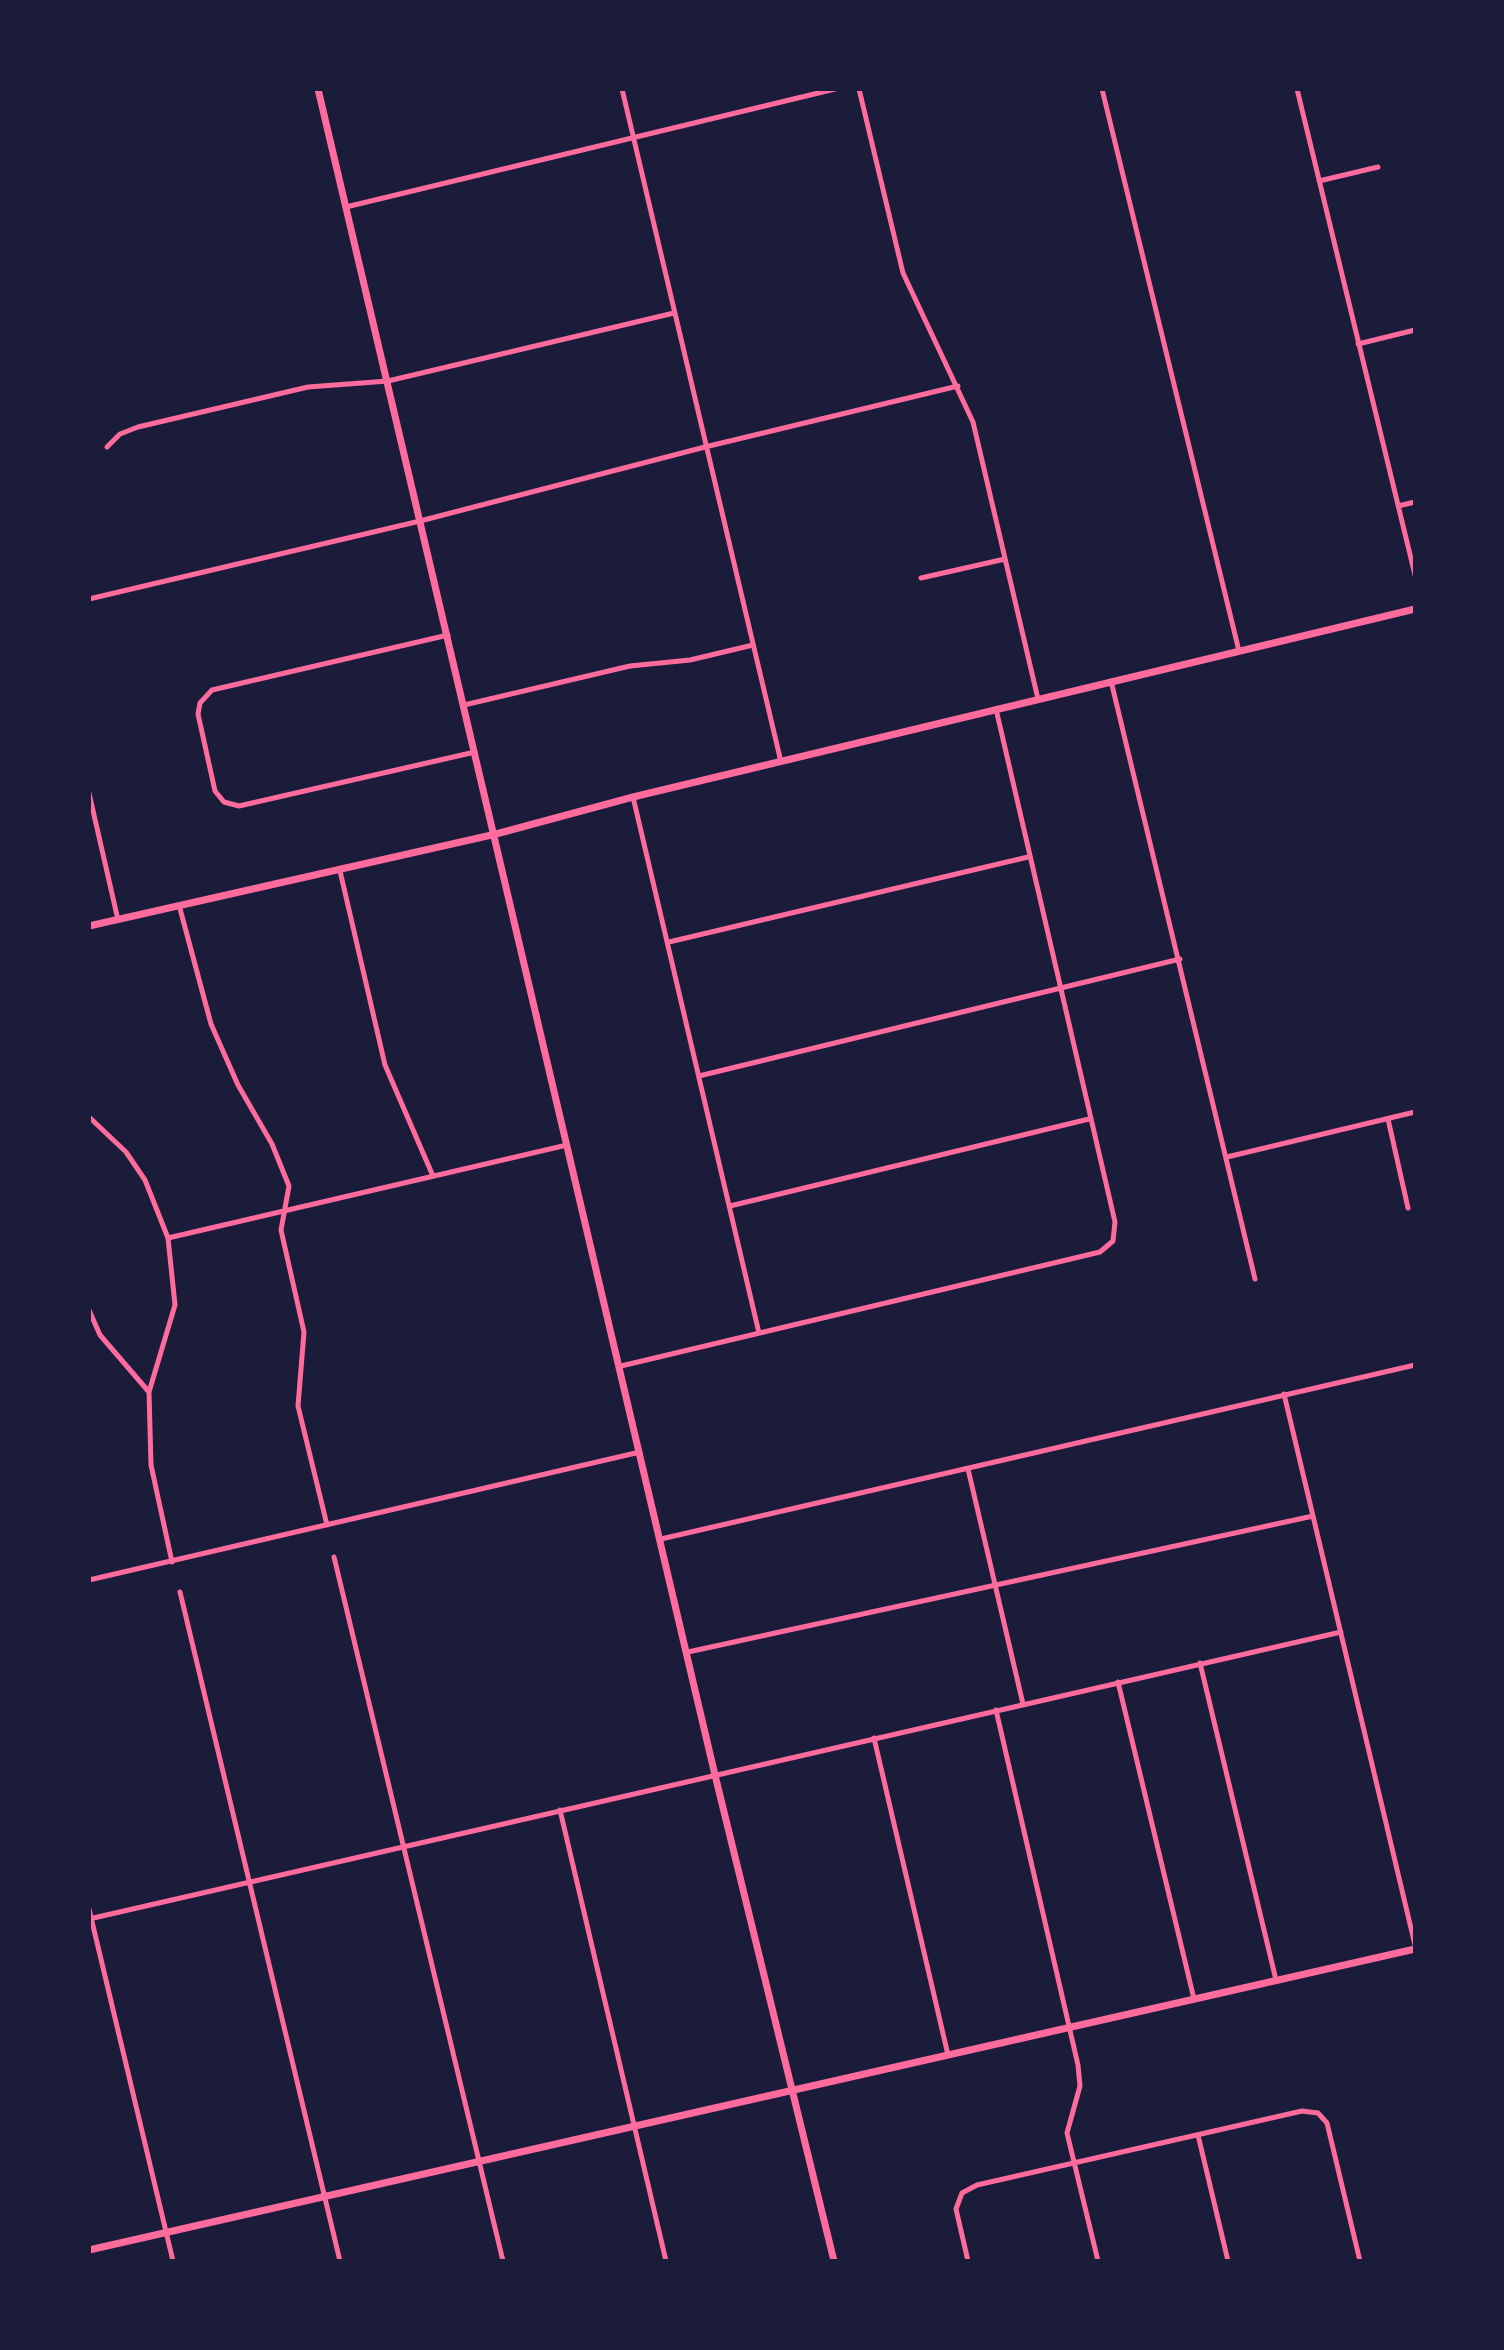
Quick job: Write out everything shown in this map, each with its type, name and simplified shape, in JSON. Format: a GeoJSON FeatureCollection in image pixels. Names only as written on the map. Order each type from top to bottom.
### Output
{"type":"FeatureCollection","features":[{"type":"Feature","properties":{"kind":"street"},"geometry":{"type":"LineString","coordinates":[[318,89],[496,834],[715,1775],[834,2261]]}},
{"type":"Feature","properties":{"kind":"street"},"geometry":{"type":"LineString","coordinates":[[622,89],[781,762]]}},
{"type":"Feature","properties":{"kind":"street"},"geometry":{"type":"LineString","coordinates":[[346,208],[835,89]]}},
{"type":"Feature","properties":{"kind":"street"},"geometry":{"type":"LineString","coordinates":[[859,89],[903,273],[973,422],[1038,699]]}},
{"type":"Feature","properties":{"kind":"street"},"geometry":{"type":"LineString","coordinates":[[1102,89],[1239,651]]}},
{"type":"Feature","properties":{"kind":"street"},"geometry":{"type":"LineString","coordinates":[[1297,89],[1415,575]]}},
{"type":"Feature","properties":{"kind":"street"},"geometry":{"type":"LineString","coordinates":[[1319,181],[1378,167]]}},
{"type":"Feature","properties":{"kind":"street"},"geometry":{"type":"LineString","coordinates":[[107,447],[120,433],[138,427],[308,387],[388,381],[674,313]]}},
{"type":"Feature","properties":{"kind":"street"},"geometry":{"type":"LineString","coordinates":[[1358,344],[1415,330]]}},
{"type":"Feature","properties":{"kind":"street"},"geometry":{"type":"LineString","coordinates":[[89,599],[420,521],[705,447],[958,386]]}},
{"type":"Feature","properties":{"kind":"street"},"geometry":{"type":"LineString","coordinates":[[1398,506],[1415,502]]}},
{"type":"Feature","properties":{"kind":"street"},"geometry":{"type":"LineString","coordinates":[[921,578],[1005,559]]}},
{"type":"Feature","properties":{"kind":"street"},"geometry":{"type":"LineString","coordinates":[[89,926],[496,834],[633,797],[1415,608]]}},
{"type":"Feature","properties":{"kind":"street"},"geometry":{"type":"LineString","coordinates":[[448,635],[212,691],[200,703],[198,714],[215,791],[224,802],[240,806],[475,751]]}},
{"type":"Feature","properties":{"kind":"street"},"geometry":{"type":"LineString","coordinates":[[464,705],[630,666],[690,660],[753,645]]}},
{"type":"Feature","properties":{"kind":"street"},"geometry":{"type":"LineString","coordinates":[[1111,681],[1255,1279]]}},
{"type":"Feature","properties":{"kind":"street"},"geometry":{"type":"LineString","coordinates":[[621,1366],[1100,1252],[1113,1241],[1115,1222],[1028,857],[996,709]]}},
{"type":"Feature","properties":{"kind":"street"},"geometry":{"type":"LineString","coordinates":[[89,793],[118,920]]}},
{"type":"Feature","properties":{"kind":"street"},"geometry":{"type":"LineString","coordinates":[[633,797],[759,1333]]}},
{"type":"Feature","properties":{"kind":"street"},"geometry":{"type":"LineString","coordinates":[[669,942],[1028,857]]}},
{"type":"Feature","properties":{"kind":"street"},"geometry":{"type":"LineString","coordinates":[[340,871],[384,1065],[433,1176]]}},
{"type":"Feature","properties":{"kind":"street"},"geometry":{"type":"LineString","coordinates":[[179,905],[211,1024],[238,1085],[272,1144],[289,1186],[281,1230],[304,1332],[298,1406],[327,1525]]}},
{"type":"Feature","properties":{"kind":"street"},"geometry":{"type":"LineString","coordinates":[[699,1076],[1180,959]]}},
{"type":"Feature","properties":{"kind":"street"},"geometry":{"type":"LineString","coordinates":[[1227,1157],[1415,1112]]}},
{"type":"Feature","properties":{"kind":"street"},"geometry":{"type":"LineString","coordinates":[[89,1117],[126,1152],[145,1180],[168,1238],[175,1305],[149,1392],[151,1465],[172,1562]]}},
{"type":"Feature","properties":{"kind":"street"},"geometry":{"type":"LineString","coordinates":[[730,1206],[1089,1119]]}},
{"type":"Feature","properties":{"kind":"street"},"geometry":{"type":"LineString","coordinates":[[1388,1119],[1408,1208]]}},
{"type":"Feature","properties":{"kind":"street"},"geometry":{"type":"LineString","coordinates":[[168,1238],[567,1145]]}},
{"type":"Feature","properties":{"kind":"street"},"geometry":{"type":"LineString","coordinates":[[89,1310],[100,1335],[149,1392]]}},
{"type":"Feature","properties":{"kind":"street"},"geometry":{"type":"LineString","coordinates":[[661,1539],[1415,1365]]}},
{"type":"Feature","properties":{"kind":"street"},"geometry":{"type":"LineString","coordinates":[[89,2249],[948,2056],[1415,1947],[1284,1394]]}},
{"type":"Feature","properties":{"kind":"street"},"geometry":{"type":"LineString","coordinates":[[89,1580],[640,1452]]}},
{"type":"Feature","properties":{"kind":"street"},"geometry":{"type":"LineString","coordinates":[[968,1469],[1023,1704]]}},
{"type":"Feature","properties":{"kind":"street"},"geometry":{"type":"LineString","coordinates":[[688,1652],[1313,1516]]}},
{"type":"Feature","properties":{"kind":"street"},"geometry":{"type":"LineString","coordinates":[[334,1557],[503,2261]]}},
{"type":"Feature","properties":{"kind":"street"},"geometry":{"type":"LineString","coordinates":[[180,1592],[340,2261]]}},
{"type":"Feature","properties":{"kind":"street"},"geometry":{"type":"LineString","coordinates":[[90,1918],[1341,1632]]}},
{"type":"Feature","properties":{"kind":"street"},"geometry":{"type":"LineString","coordinates":[[1200,1663],[1276,1980]]}},
{"type":"Feature","properties":{"kind":"street"},"geometry":{"type":"LineString","coordinates":[[1118,1682],[1194,1999]]}},
{"type":"Feature","properties":{"kind":"street"},"geometry":{"type":"LineString","coordinates":[[996,1710],[1071,2027],[1080,2086],[1067,2133],[1098,2261]]}},
{"type":"Feature","properties":{"kind":"street"},"geometry":{"type":"LineString","coordinates":[[874,1738],[948,2056]]}},
{"type":"Feature","properties":{"kind":"street"},"geometry":{"type":"LineString","coordinates":[[560,1810],[666,2261]]}},
{"type":"Feature","properties":{"kind":"street"},"geometry":{"type":"LineString","coordinates":[[89,1909],[173,2261]]}},
{"type":"Feature","properties":{"kind":"street"},"geometry":{"type":"LineString","coordinates":[[968,2261],[956,2209],[962,2193],[977,2185],[1301,2111],[1318,2113],[1327,2123],[1360,2261]]}},
{"type":"Feature","properties":{"kind":"street"},"geometry":{"type":"LineString","coordinates":[[1198,2135],[1228,2261]]}}]}
